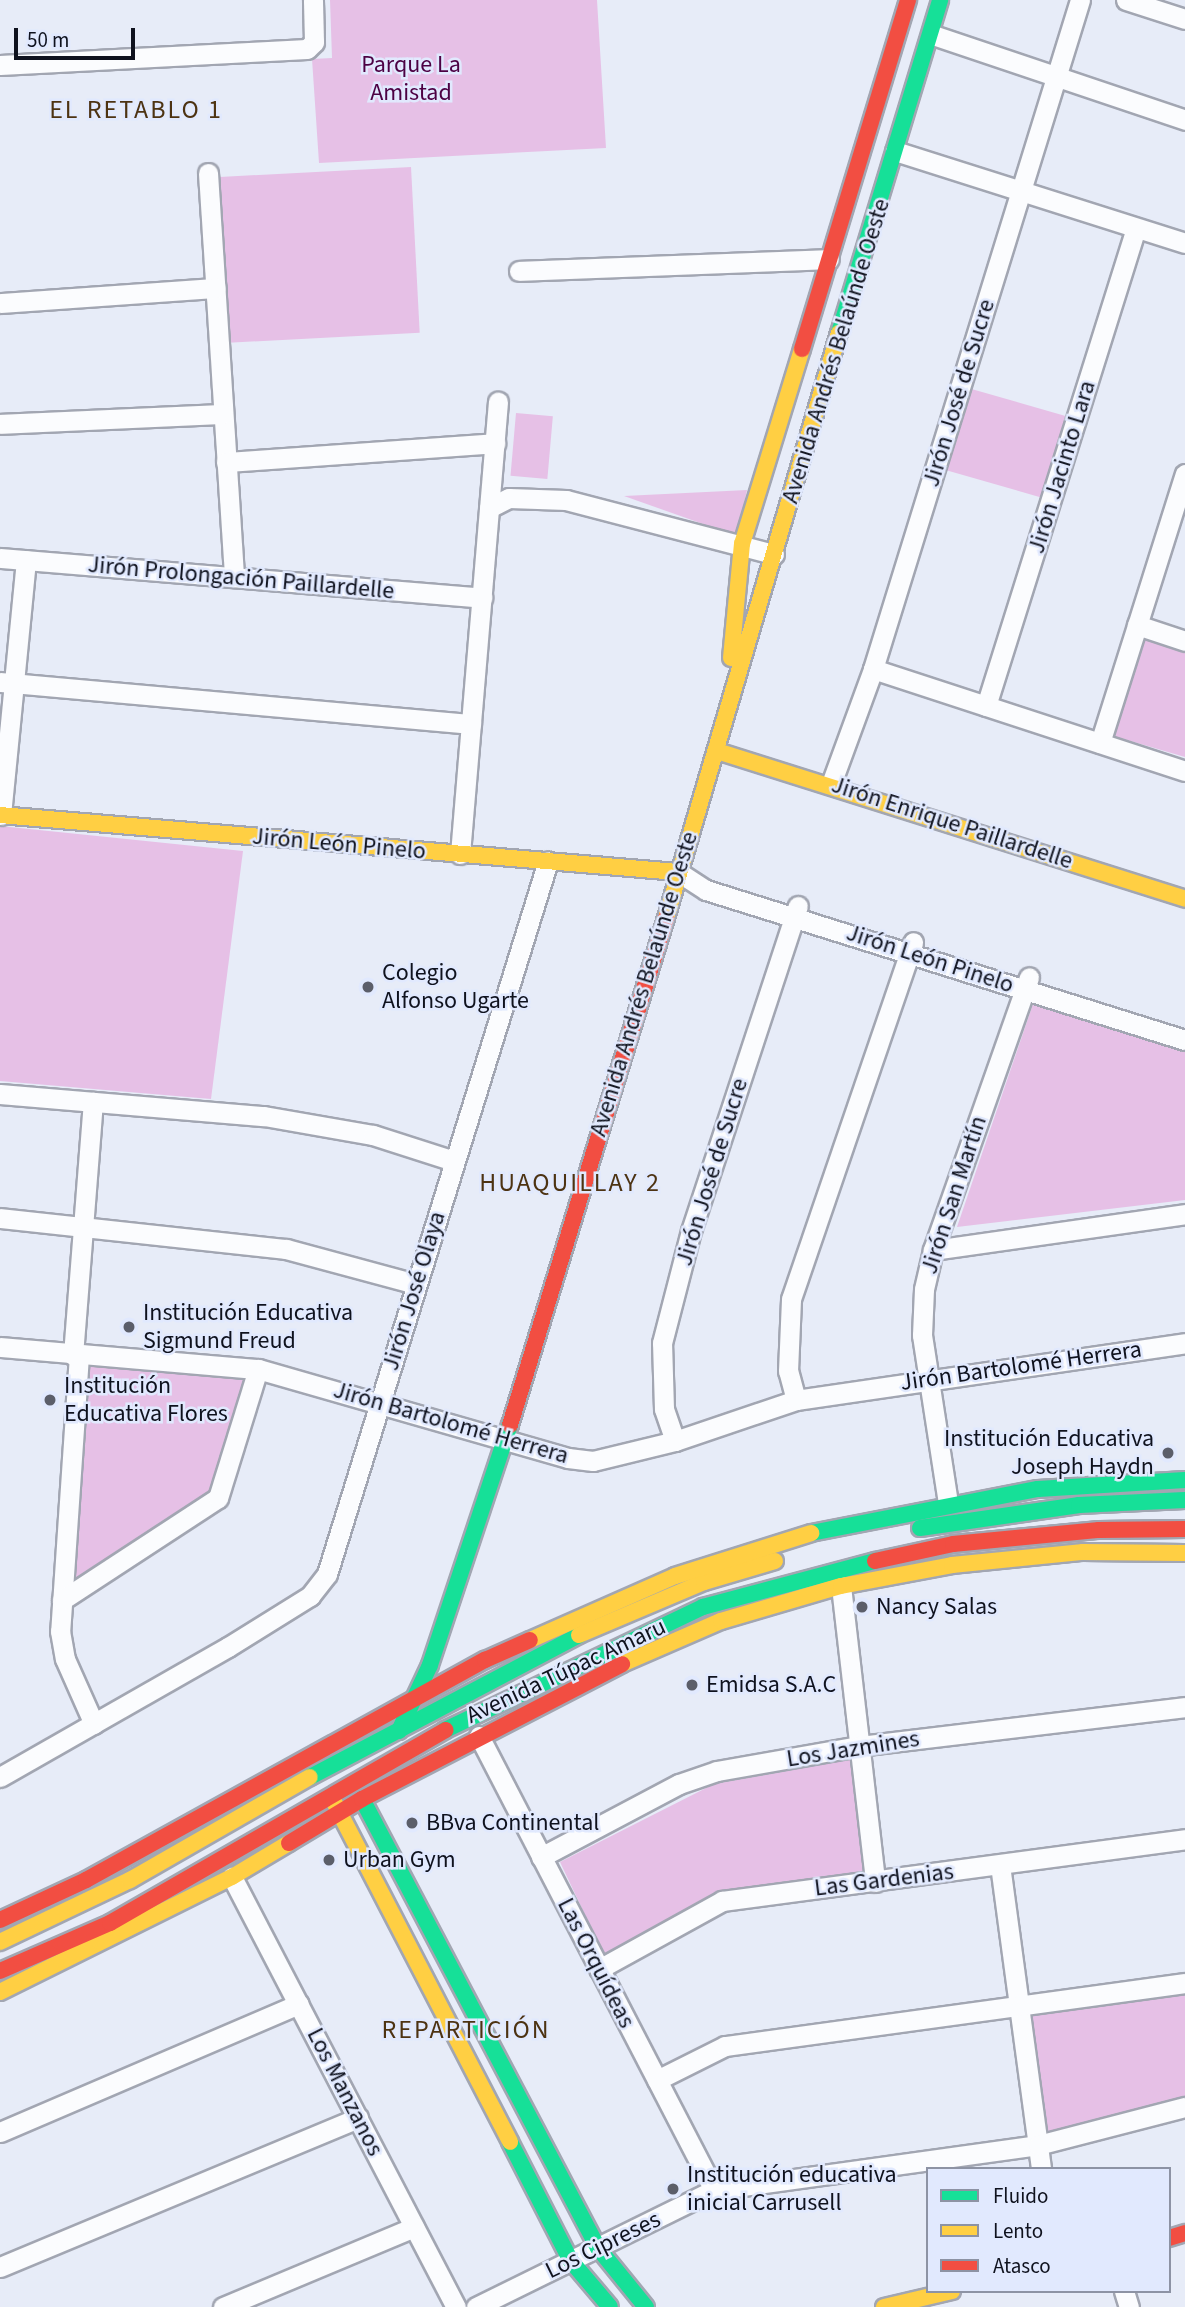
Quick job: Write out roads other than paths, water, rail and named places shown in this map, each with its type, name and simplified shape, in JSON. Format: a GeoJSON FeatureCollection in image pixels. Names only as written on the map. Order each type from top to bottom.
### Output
{"type":"FeatureCollection","features":[{"type":"Feature","properties":{"kind":"main road","name":"Avenida Andrés Belaúnde Oeste"},"geometry":{"type":"LineString","coordinates":[[728,701],[742,544],[908,0]]}},
{"type":"Feature","properties":{"kind":"main road","name":"Avenida Andrés Belaúnde Oeste"},"geometry":{"type":"LineString","coordinates":[[362,1799],[374,1768],[402,1726],[419,1694],[444,1627],[506,1437],[717,751],[728,701],[895,151],[933,35],[940,0]]}},
{"type":"Feature","properties":{"kind":"main road","name":"Jirón Enrique Paillardelle"},"geometry":{"type":"LineString","coordinates":[[717,751],[831,784],[1185,899]]}},
{"type":"Feature","properties":{"kind":"main road","name":"Jirón León Pinelo"},"geometry":{"type":"LineString","coordinates":[[1,815],[460,854],[545,870],[678,872]]}},
{"type":"Feature","properties":{"kind":"main road","name":"Avenida Túpac Amaru"},"geometry":{"type":"LineString","coordinates":[[0,1920],[86,1881],[419,1694],[584,1614],[723,1559],[816,1531],[948,1503],[1038,1489],[1185,1480]]}},
{"type":"Feature","properties":{"kind":"main road","name":"Avenida Túpac Amaru"},"geometry":{"type":"LineString","coordinates":[[0,1942],[130,1881],[402,1726],[639,1608],[762,1564],[993,1515],[1185,1500]]}},
{"type":"Feature","properties":{"kind":"main road","name":"Avenida Túpac Amaru"},"geometry":{"type":"LineString","coordinates":[[0,1971],[110,1923],[332,1792],[470,1716],[628,1639],[703,1607],[870,1560],[990,1539],[1099,1530],[1185,1529]]}},
{"type":"Feature","properties":{"kind":"main road","name":"Avenida Túpac Amaru"},"geometry":{"type":"LineString","coordinates":[[0,1992],[232,1877],[362,1799],[597,1675],[721,1621],[841,1586],[952,1565],[1083,1552],[1185,1553]]}},
{"type":"Feature","properties":{"kind":"main road","name":"Avenida Andrés Belaúnde Oeste"},"geometry":{"type":"LineString","coordinates":[[332,1792],[391,1709],[444,1627]]}},
{"type":"Feature","properties":{"kind":"main road"},"geometry":{"type":"LineString","coordinates":[[332,1792],[339,1814],[571,2261],[610,2307]]}},
{"type":"Feature","properties":{"kind":"main road"},"geometry":{"type":"LineString","coordinates":[[362,1799],[598,2248],[646,2307]]}},
{"type":"Feature","properties":{"kind":"main road"},"geometry":{"type":"LineString","coordinates":[[884,2307],[944,2293]]}},
{"type":"Feature","properties":{"kind":"street"},"geometry":{"type":"LineString","coordinates":[[0,65],[307,49],[314,42],[313,0]]}},
{"type":"Feature","properties":{"kind":"street","name":"Jirón José de Sucre"},"geometry":{"type":"LineString","coordinates":[[831,784],[873,669],[1059,78],[1080,0]]}},
{"type":"Feature","properties":{"kind":"street"},"geometry":{"type":"LineString","coordinates":[[1126,0],[1185,19]]}},
{"type":"Feature","properties":{"kind":"street"},"geometry":{"type":"LineString","coordinates":[[933,35],[1185,120]]}},
{"type":"Feature","properties":{"kind":"street"},"geometry":{"type":"LineString","coordinates":[[895,151],[1185,243]]}},
{"type":"Feature","properties":{"kind":"street"},"geometry":{"type":"LineString","coordinates":[[208,173],[233,577]]}},
{"type":"Feature","properties":{"kind":"street","name":"Jirón Jacinto Lara"},"geometry":{"type":"LineString","coordinates":[[986,706],[1136,228]]}},
{"type":"Feature","properties":{"kind":"street"},"geometry":{"type":"LineString","coordinates":[[519,271],[830,259]]}},
{"type":"Feature","properties":{"kind":"street"},"geometry":{"type":"LineString","coordinates":[[0,303],[215,288]]}},
{"type":"Feature","properties":{"kind":"street"},"geometry":{"type":"LineString","coordinates":[[460,854],[498,402]]}},
{"type":"Feature","properties":{"kind":"street"},"geometry":{"type":"LineString","coordinates":[[0,424],[223,414]]}},
{"type":"Feature","properties":{"kind":"street"},"geometry":{"type":"LineString","coordinates":[[226,462],[495,443]]}},
{"type":"Feature","properties":{"kind":"street"},"geometry":{"type":"LineString","coordinates":[[1100,743],[1137,625],[1180,509],[1185,474]]}},
{"type":"Feature","properties":{"kind":"street"},"geometry":{"type":"LineString","coordinates":[[489,508],[509,498],[566,500],[774,554]]}},
{"type":"Feature","properties":{"kind":"street","name":"Jirón Prolongación Paillardelle"},"geometry":{"type":"LineString","coordinates":[[0,558],[482,598]]}},
{"type":"Feature","properties":{"kind":"street"},"geometry":{"type":"LineString","coordinates":[[1,815],[7,683],[26,560]]}},
{"type":"Feature","properties":{"kind":"street"},"geometry":{"type":"LineString","coordinates":[[1137,625],[1185,641]]}},
{"type":"Feature","properties":{"kind":"street"},"geometry":{"type":"LineString","coordinates":[[873,669],[1185,771]]}},
{"type":"Feature","properties":{"kind":"street"},"geometry":{"type":"LineString","coordinates":[[7,683],[471,724]]}},
{"type":"Feature","properties":{"kind":"street","name":"Jirón José Olaya"},"geometry":{"type":"LineString","coordinates":[[0,1777],[310,1596],[327,1574],[378,1402],[545,870]]}},
{"type":"Feature","properties":{"kind":"street","name":"Jirón León Pinelo"},"geometry":{"type":"LineString","coordinates":[[678,872],[1027,984],[1185,1040]]}},
{"type":"Feature","properties":{"kind":"street","name":"Jirón José de Sucre"},"geometry":{"type":"LineString","coordinates":[[675,1441],[663,1397],[662,1343],[691,1231],[797,911]]}},
{"type":"Feature","properties":{"kind":"street"},"geometry":{"type":"LineString","coordinates":[[796,1400],[788,1371],[791,1299],[912,947]]}},
{"type":"Feature","properties":{"kind":"street","name":"Jirón León Pinelo"},"geometry":{"type":"LineString","coordinates":[[1027,984],[1185,1026]]}},
{"type":"Feature","properties":{"kind":"street","name":"Jirón San Martín"},"geometry":{"type":"LineString","coordinates":[[948,1503],[922,1335],[924,1289],[933,1250],[1027,984]]}},
{"type":"Feature","properties":{"kind":"street"},"geometry":{"type":"LineString","coordinates":[[0,1094],[264,1116],[373,1135],[454,1161]]}},
{"type":"Feature","properties":{"kind":"street"},"geometry":{"type":"LineString","coordinates":[[93,1102],[83,1226],[60,1631],[65,1659],[93,1724]]}},
{"type":"Feature","properties":{"kind":"street"},"geometry":{"type":"LineString","coordinates":[[933,1250],[1185,1214]]}},
{"type":"Feature","properties":{"kind":"street"},"geometry":{"type":"LineString","coordinates":[[0,1218],[286,1249],[416,1284]]}},
{"type":"Feature","properties":{"kind":"street","name":"Jirón Bartolomé Herrera"},"geometry":{"type":"LineString","coordinates":[[0,1348],[258,1369],[506,1437],[568,1458],[593,1461],[675,1441],[796,1400],[930,1378],[1185,1343]]}},
{"type":"Feature","properties":{"kind":"street"},"geometry":{"type":"LineString","coordinates":[[62,1600],[218,1498],[258,1369]]}},
{"type":"Feature","properties":{"kind":"street"},"geometry":{"type":"LineString","coordinates":[[841,1586],[875,1882]]}},
{"type":"Feature","properties":{"kind":"street","name":"Los Jazmines"},"geometry":{"type":"LineString","coordinates":[[541,1857],[697,1777],[859,1746],[1185,1707]]}},
{"type":"Feature","properties":{"kind":"street","name":"Las Orquídeas"},"geometry":{"type":"LineString","coordinates":[[479,1736],[714,2190]]}},
{"type":"Feature","properties":{"kind":"street","name":"Las Gardenias"},"geometry":{"type":"LineString","coordinates":[[599,1969],[722,1901],[1185,1839]]}},
{"type":"Feature","properties":{"kind":"street"},"geometry":{"type":"LineString","coordinates":[[1000,1865],[1041,2167]]}},
{"type":"Feature","properties":{"kind":"street","name":"Los Manzanos"},"geometry":{"type":"LineString","coordinates":[[232,1877],[456,2307]]}},
{"type":"Feature","properties":{"kind":"street"},"geometry":{"type":"LineString","coordinates":[[657,2080],[725,2046],[1185,1983]]}},
{"type":"Feature","properties":{"kind":"street"},"geometry":{"type":"LineString","coordinates":[[0,2132],[299,2004]]}},
{"type":"Feature","properties":{"kind":"street","name":"Los Cipreses"},"geometry":{"type":"LineString","coordinates":[[476,2307],[714,2190],[1038,2145],[1185,2107]]}},
{"type":"Feature","properties":{"kind":"street"},"geometry":{"type":"LineString","coordinates":[[0,2267],[358,2118]]}},
{"type":"Feature","properties":{"kind":"street"},"geometry":{"type":"LineString","coordinates":[[223,2307],[414,2227]]}},
{"type":"Feature","properties":{"kind":"place","name":"Colegio Alfonso Ugarte"},"geometry":{"type":"Point","coordinates":[368,987]}},
{"type":"Feature","properties":{"kind":"place","name":"Institución Educativa Sigmund Freud"},"geometry":{"type":"Point","coordinates":[129,1327]}},
{"type":"Feature","properties":{"kind":"place","name":"Institución Educativa Flores"},"geometry":{"type":"Point","coordinates":[50,1400]}},
{"type":"Feature","properties":{"kind":"place","name":"Institución Educativa Joseph Haydn"},"geometry":{"type":"Point","coordinates":[1168,1453]}},
{"type":"Feature","properties":{"kind":"place","name":"Nancy Salas"},"geometry":{"type":"Point","coordinates":[862,1607]}},
{"type":"Feature","properties":{"kind":"place","name":"Emidsa S.A.C"},"geometry":{"type":"Point","coordinates":[692,1685]}},
{"type":"Feature","properties":{"kind":"place","name":"BBva Continental"},"geometry":{"type":"Point","coordinates":[412,1823]}},
{"type":"Feature","properties":{"kind":"place","name":"Urban Gym"},"geometry":{"type":"Point","coordinates":[329,1860]}},
{"type":"Feature","properties":{"kind":"place","name":"Institución educativa inicial Carrusell"},"geometry":{"type":"Point","coordinates":[673,2189]}},
{"type":"Feature","properties":{"kind":"district","name":"EL RETABLO 1"},"geometry":{"type":"Point","coordinates":[136,110]}},
{"type":"Feature","properties":{"kind":"district","name":"HUAQUILLAY 2"},"geometry":{"type":"Point","coordinates":[570,1183]}},
{"type":"Feature","properties":{"kind":"district","name":"REPARTICIÓN"},"geometry":{"type":"Point","coordinates":[466,2030]}},
{"type":"Feature","properties":{"kind":"park label","name":"Parque La Amistad"},"geometry":{"type":"Point","coordinates":[411,79]}}]}
